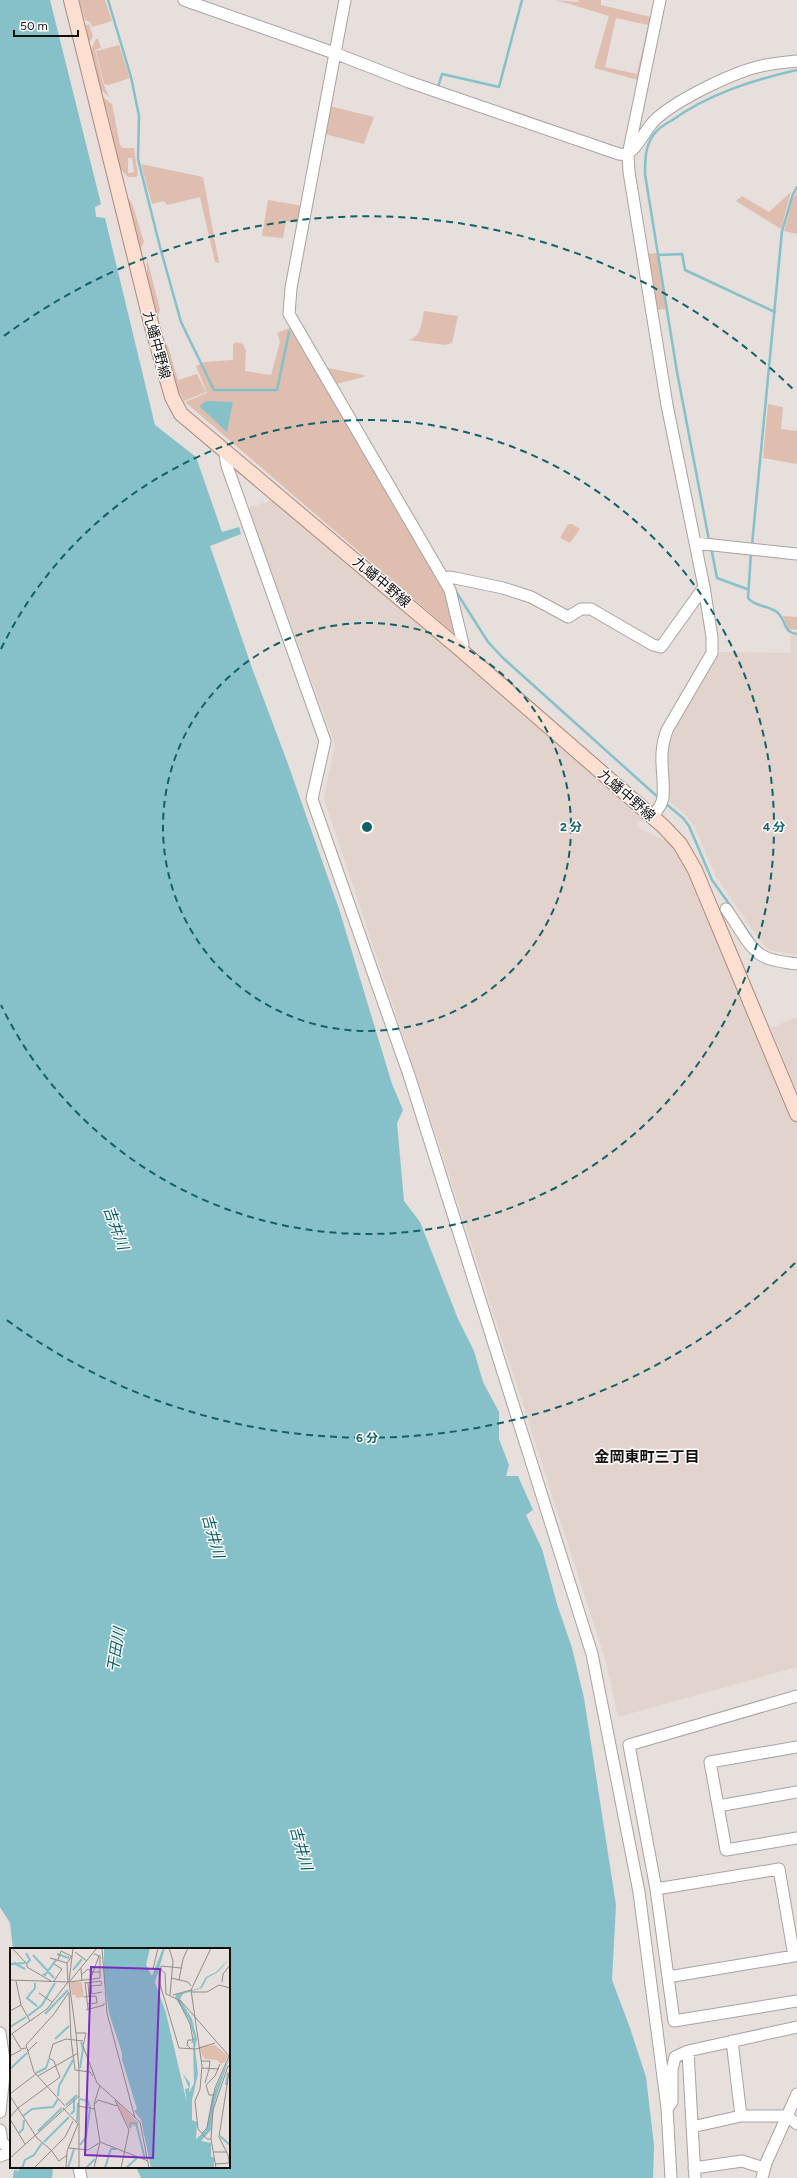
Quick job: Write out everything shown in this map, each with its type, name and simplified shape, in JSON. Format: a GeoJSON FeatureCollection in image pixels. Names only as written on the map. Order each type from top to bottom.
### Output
{"type":"FeatureCollection","features":[{"type":"Feature","properties":{"kind":"main road","name":"九蟠中野線"},"geometry":{"type":"LineString","coordinates":[[71,0],[130,243],[172,397],[181,414],[461,650],[652,817],[680,844],[695,870],[797,1114]]}},
{"type":"Feature","properties":{"kind":"street"},"geometry":{"type":"LineString","coordinates":[[184,0],[337,54],[409,82],[531,122],[619,154],[629,154],[637,146],[646,129],[657,118],[697,93],[733,76],[765,65],[797,61]]}},
{"type":"Feature","properties":{"kind":"street"},"geometry":{"type":"LineString","coordinates":[[345,0],[337,54],[291,288],[289,314],[446,579],[460,623],[463,644],[461,650]]}},
{"type":"Feature","properties":{"kind":"street"},"geometry":{"type":"LineString","coordinates":[[652,817],[662,801],[661,759],[663,742],[677,712],[712,653],[712,637],[698,543],[651,314],[629,154],[660,0]]}},
{"type":"Feature","properties":{"kind":"street"},"geometry":{"type":"LineString","coordinates":[[224,449],[230,473],[325,741],[312,799],[409,1074],[592,1654],[639,1892],[667,2108],[671,2178]]}},
{"type":"Feature","properties":{"kind":"street"},"geometry":{"type":"LineString","coordinates":[[698,543],[797,554]]}},
{"type":"Feature","properties":{"kind":"street"},"geometry":{"type":"LineString","coordinates":[[446,579],[503,588],[531,596],[568,617],[581,610],[591,609],[653,645],[661,648],[704,587]]}},
{"type":"Feature","properties":{"kind":"street"},"geometry":{"type":"LineString","coordinates":[[726,909],[755,950],[762,956],[797,964]]}},
{"type":"Feature","properties":{"kind":"street"},"geometry":{"type":"LineString","coordinates":[[797,1696],[629,1745],[656,1889],[674,2021],[797,2001]]}},
{"type":"Feature","properties":{"kind":"street"},"geometry":{"type":"LineString","coordinates":[[797,1747],[710,1762],[726,1850],[797,1838]]}},
{"type":"Feature","properties":{"kind":"street"},"geometry":{"type":"LineString","coordinates":[[718,1806],[797,1792]]}},
{"type":"Feature","properties":{"kind":"street"},"geometry":{"type":"LineString","coordinates":[[656,1889],[780,1869],[794,1956],[668,1976]]}},
{"type":"Feature","properties":{"kind":"street"},"geometry":{"type":"LineString","coordinates":[[667,2108],[672,2102],[672,2070],[675,2058],[688,2051],[797,2027]]}},
{"type":"Feature","properties":{"kind":"street"},"geometry":{"type":"LineString","coordinates":[[0,2033],[5,2066],[0,2112]]}},
{"type":"Feature","properties":{"kind":"street"},"geometry":{"type":"LineString","coordinates":[[732,2041],[741,2116]]}},
{"type":"Feature","properties":{"kind":"street"},"geometry":{"type":"LineString","coordinates":[[688,2051],[695,2173],[742,2161],[763,2173],[797,2094]]}},
{"type":"Feature","properties":{"kind":"street"},"geometry":{"type":"LineString","coordinates":[[692,2127],[741,2116],[787,2116],[797,2124]]}},
{"type":"Feature","properties":{"kind":"street"},"geometry":{"type":"LineString","coordinates":[[0,2130],[2,2142],[10,2151]]}},
{"type":"Feature","properties":{"kind":"street"},"geometry":{"type":"LineString","coordinates":[[0,2156],[10,2152]]}},
{"type":"Feature","properties":{"kind":"street"},"geometry":{"type":"LineString","coordinates":[[79,2168],[81,2178]]}},
{"type":"Feature","properties":{"kind":"shaded area"},"geometry":{"type":"Polygon","coordinates":[[[79,0],[105,0],[112,21],[92,27],[90,22],[85,20],[79,0]]]}},
{"type":"Feature","properties":{"kind":"shaded area"},"geometry":{"type":"Polygon","coordinates":[[[556,0],[578,2],[579,0],[601,0],[601,5],[655,18],[642,81],[594,68],[609,16],[556,0]],[[616,18],[605,67],[637,74],[648,25],[616,18]]]}},
{"type":"Feature","properties":{"kind":"shaded area"},"geometry":{"type":"Polygon","coordinates":[[[89,24],[93,36],[87,47],[85,26],[89,24]]]}},
{"type":"Feature","properties":{"kind":"shaded area"},"geometry":{"type":"Polygon","coordinates":[[[96,39],[98,39],[101,48],[95,50],[103,83],[109,97],[101,90],[91,49],[96,39]]]}},
{"type":"Feature","properties":{"kind":"shaded area"},"geometry":{"type":"Polygon","coordinates":[[[119,45],[130,78],[109,85],[104,84],[96,51],[119,45]]]}},
{"type":"Feature","properties":{"kind":"shaded area"},"geometry":{"type":"Polygon","coordinates":[[[97,93],[112,104],[120,145],[123,148],[134,148],[138,175],[136,177],[128,177],[120,169],[107,110],[97,93]],[[128,158],[128,173],[134,172],[132,158],[128,158]]]}},
{"type":"Feature","properties":{"kind":"shaded area"},"geometry":{"type":"Polygon","coordinates":[[[330,106],[374,117],[364,144],[325,134],[330,106]]]}},
{"type":"Feature","properties":{"kind":"shaded area"},"geometry":{"type":"Polygon","coordinates":[[[141,164],[203,177],[219,263],[215,262],[200,197],[167,205],[164,201],[152,204],[141,164]]]}},
{"type":"Feature","properties":{"kind":"shaded area"},"geometry":{"type":"Polygon","coordinates":[[[120,187],[132,203],[144,242],[141,248],[142,267],[120,187]]]}},
{"type":"Feature","properties":{"kind":"shaded area"},"geometry":{"type":"Polygon","coordinates":[[[797,191],[797,234],[784,231],[792,201],[797,191]]]}},
{"type":"Feature","properties":{"kind":"shaded area"},"geometry":{"type":"Polygon","coordinates":[[[791,192],[781,229],[736,201],[742,196],[769,212],[791,192]]]}},
{"type":"Feature","properties":{"kind":"shaded area"},"geometry":{"type":"Polygon","coordinates":[[[268,200],[303,206],[300,223],[286,221],[283,238],[262,236],[268,200]]]}},
{"type":"Feature","properties":{"kind":"shaded area"},"geometry":{"type":"Polygon","coordinates":[[[657,253],[666,309],[656,310],[647,254],[657,253]]]}},
{"type":"Feature","properties":{"kind":"shaded area"},"geometry":{"type":"Polygon","coordinates":[[[147,258],[160,310],[155,323],[145,279],[147,274],[147,258]]]}},
{"type":"Feature","properties":{"kind":"shaded area"},"geometry":{"type":"Polygon","coordinates":[[[424,311],[458,316],[452,343],[445,345],[408,340],[416,336],[418,333],[424,311]]]}},
{"type":"Feature","properties":{"kind":"shaded area"},"geometry":{"type":"Polygon","coordinates":[[[292,327],[449,593],[457,636],[185,402],[207,393],[196,366],[204,362],[233,360],[233,345],[236,342],[243,344],[246,351],[245,371],[271,375],[280,342],[277,333],[292,327]]]}},
{"type":"Feature","properties":{"kind":"shaded area"},"geometry":{"type":"Polygon","coordinates":[[[158,333],[168,346],[178,380],[197,374],[206,392],[184,401],[180,393],[178,399],[158,333]]]}},
{"type":"Feature","properties":{"kind":"shaded area"},"geometry":{"type":"Polygon","coordinates":[[[328,368],[364,375],[364,377],[336,384],[328,368]]]}},
{"type":"Feature","properties":{"kind":"shaded area"},"geometry":{"type":"Polygon","coordinates":[[[768,404],[783,407],[781,429],[797,431],[797,464],[763,458],[768,404]]]}},
{"type":"Feature","properties":{"kind":"shaded area"},"geometry":{"type":"Polygon","coordinates":[[[275,499],[645,816],[644,820],[637,823],[640,829],[673,844],[692,871],[797,1122],[797,1667],[618,1717],[607,1665],[429,1113],[324,799],[335,744],[248,508],[275,499]]]}},
{"type":"Feature","properties":{"kind":"shaded area"},"geometry":{"type":"Polygon","coordinates":[[[568,524],[572,524],[580,529],[570,543],[560,538],[568,524]]]}},
{"type":"Feature","properties":{"kind":"shaded area"},"geometry":{"type":"Polygon","coordinates":[[[783,616],[797,617],[797,630],[788,629],[783,616]]]}},
{"type":"Feature","properties":{"kind":"shaded area"},"geometry":{"type":"Polygon","coordinates":[[[790,635],[797,635],[797,955],[769,950],[763,945],[715,875],[695,827],[684,813],[671,803],[667,769],[670,740],[673,731],[720,652],[791,653],[790,635]]]}},
{"type":"Feature","properties":{"kind":"shaded area"},"geometry":{"type":"Polygon","coordinates":[[[797,1017],[797,1091],[771,1028],[797,1017]]]}},
{"type":"Feature","properties":{"kind":"water"},"geometry":{"type":"Polygon","coordinates":[[[0,0],[50,0],[101,204],[95,207],[96,217],[105,218],[155,425],[196,457],[222,532],[239,527],[241,534],[210,546],[252,668],[288,764],[339,909],[392,1084],[403,1110],[397,1123],[404,1201],[420,1222],[458,1319],[474,1351],[483,1382],[499,1412],[499,1439],[509,1465],[506,1476],[518,1476],[533,1510],[526,1515],[542,1549],[557,1604],[572,1648],[584,1698],[616,1905],[612,1980],[646,2077],[654,2145],[653,2178],[141,2178],[136,2168],[230,2168],[230,1948],[13,1948],[10,1923],[0,1907],[0,0]]]}},
{"type":"Feature","properties":{"kind":"water"},"geometry":{"type":"Polygon","coordinates":[[[207,401],[233,402],[227,432],[199,406],[207,401]]]}},
{"type":"Feature","properties":{"kind":"water"},"geometry":{"type":"Polygon","coordinates":[[[19,2168],[53,2168],[52,2178],[13,2178],[14,2170],[19,2171],[19,2168]]]}},
{"type":"Feature","properties":{"kind":"waterway"},"geometry":{"type":"LineString","coordinates":[[108,0],[131,77],[139,116],[138,159],[160,247],[181,322],[214,390],[277,390],[289,332]]}},
{"type":"Feature","properties":{"kind":"waterway"},"geometry":{"type":"LineString","coordinates":[[438,87],[442,74],[499,87],[522,0]]}},
{"type":"Feature","properties":{"kind":"waterway"},"geometry":{"type":"LineString","coordinates":[[709,540],[677,372],[645,174],[646,153],[654,134],[664,125],[685,111],[731,89],[764,78],[797,70]]}},
{"type":"Feature","properties":{"kind":"waterway"},"geometry":{"type":"LineString","coordinates":[[752,545],[782,231],[793,194],[797,187]]}},
{"type":"Feature","properties":{"kind":"waterway"},"geometry":{"type":"LineString","coordinates":[[659,255],[682,254],[685,270],[775,312]]}},
{"type":"Feature","properties":{"kind":"waterway"},"geometry":{"type":"LineString","coordinates":[[711,547],[717,578],[747,589]]}},
{"type":"Feature","properties":{"kind":"waterway"},"geometry":{"type":"LineString","coordinates":[[751,552],[748,598],[755,603],[776,611],[787,629],[797,634]]}},
{"type":"Feature","properties":{"kind":"waterway"},"geometry":{"type":"LineString","coordinates":[[455,590],[488,642],[503,658],[660,799]]}},
{"type":"Feature","properties":{"kind":"waterway"},"geometry":{"type":"LineString","coordinates":[[665,803],[683,818],[689,826],[712,880],[732,908]]}},
{"type":"Feature","properties":{"kind":"waterway"},"geometry":{"type":"LineString","coordinates":[[738,918],[752,938]]}},
{"type":"Feature","properties":{"kind":"district","name":"金岡東町三丁目"},"geometry":{"type":"Point","coordinates":[647,1457]}},
{"type":"Feature","properties":{"kind":"water label","name":"吉井川"},"geometry":{"type":"Point","coordinates":[116,1228]}},
{"type":"Feature","properties":{"kind":"water label","name":"吉井川"},"geometry":{"type":"Point","coordinates":[213,1536]}},
{"type":"Feature","properties":{"kind":"water label","name":"干田川"},"geometry":{"type":"Point","coordinates":[116,1650]}},
{"type":"Feature","properties":{"kind":"water label","name":"吉井川"},"geometry":{"type":"Point","coordinates":[301,1848]}}]}
